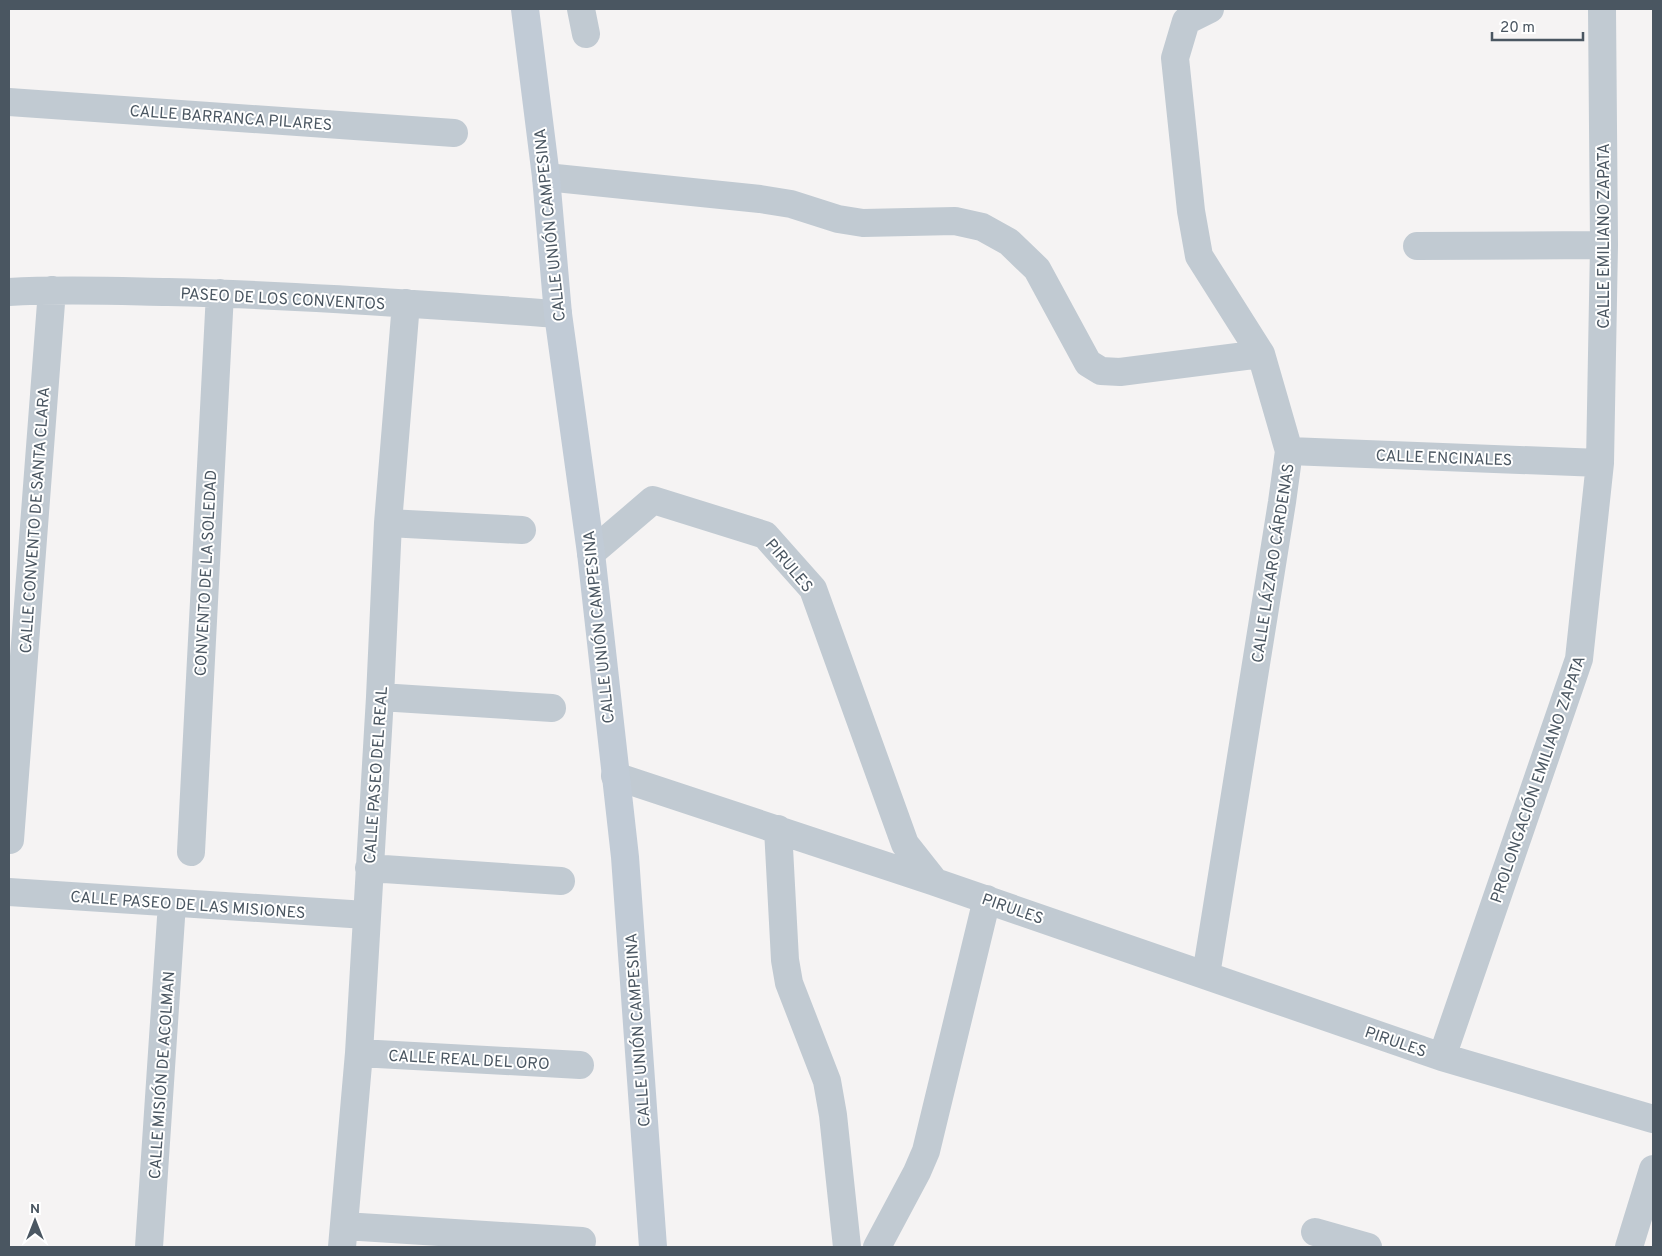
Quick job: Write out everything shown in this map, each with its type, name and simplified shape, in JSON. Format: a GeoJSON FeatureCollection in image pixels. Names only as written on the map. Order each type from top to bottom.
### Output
{"type":"FeatureCollection","features":[{"type":"Feature","properties":{"kind":"street","name":"CALLE UNIÓN CAMPESINA"},"geometry":{"type":"LineString","coordinates":[[524,9],[546,177],[558,314],[591,554],[625,857],[653,1247]]}},
{"type":"Feature","properties":{"kind":"street","name":"CALLE LÁZARO CÁRDENAS"},"geometry":{"type":"LineString","coordinates":[[1206,975],[1289,451],[1261,354],[1199,256],[1191,211],[1175,58],[1186,22],[1210,9]]}},
{"type":"Feature","properties":{"kind":"street","name":"CALLE EMILIANO ZAPATA"},"geometry":{"type":"LineString","coordinates":[[1600,463],[1604,245],[1602,9]]}},
{"type":"Feature","properties":{"kind":"street","name":"CALLE BARRANCA PILARES"},"geometry":{"type":"LineString","coordinates":[[9,102],[454,133]]}},
{"type":"Feature","properties":{"kind":"street"},"geometry":{"type":"LineString","coordinates":[[546,177],[760,199],[791,204],[838,219],[863,223],[955,221],[982,227],[1009,242],[1037,269],[1088,363],[1101,371],[1120,372],[1261,354]]}},
{"type":"Feature","properties":{"kind":"street"},"geometry":{"type":"LineString","coordinates":[[1416,246],[1604,245]]}},
{"type":"Feature","properties":{"kind":"street","name":"PASEO DE LOS CONVENTOS"},"geometry":{"type":"LineString","coordinates":[[9,292],[52,290],[220,293],[406,303],[558,314]]}},
{"type":"Feature","properties":{"kind":"street","name":"CALLE CONVENTO DE SANTA CLARA"},"geometry":{"type":"LineString","coordinates":[[10,840],[52,290]]}},
{"type":"Feature","properties":{"kind":"street","name":"CONVENTO DE LA SOLEDAD"},"geometry":{"type":"LineString","coordinates":[[191,852],[220,293]]}},
{"type":"Feature","properties":{"kind":"street","name":"CALLE PASEO DEL REAL"},"geometry":{"type":"LineString","coordinates":[[343,1237],[359,1053],[380,697],[388,523],[406,303]]}},
{"type":"Feature","properties":{"kind":"street","name":"CALLE ENCINALES"},"geometry":{"type":"LineString","coordinates":[[1289,451],[1600,463]]}},
{"type":"Feature","properties":{"kind":"street","name":"PROLONGACIÓN EMILIANO ZAPATA"},"geometry":{"type":"LineString","coordinates":[[1442,1057],[1580,659],[1600,463]]}},
{"type":"Feature","properties":{"kind":"street","name":"PIRULES"},"geometry":{"type":"LineString","coordinates":[[591,554],[653,500],[765,535],[813,589],[905,844],[935,882],[1442,1057],[1653,1119]]}},
{"type":"Feature","properties":{"kind":"street"},"geometry":{"type":"LineString","coordinates":[[388,523],[522,530]]}},
{"type":"Feature","properties":{"kind":"street"},"geometry":{"type":"LineString","coordinates":[[380,697],[552,708]]}},
{"type":"Feature","properties":{"kind":"street"},"geometry":{"type":"LineString","coordinates":[[615,776],[935,882]]}},
{"type":"Feature","properties":{"kind":"street"},"geometry":{"type":"LineString","coordinates":[[778,829],[784,960],[789,983],[827,1081],[833,1115],[847,1247]]}},
{"type":"Feature","properties":{"kind":"street"},"geometry":{"type":"LineString","coordinates":[[369,868],[562,880]]}},
{"type":"Feature","properties":{"kind":"street","name":"CALLE PASEO DE LAS MISIONES"},"geometry":{"type":"LineString","coordinates":[[9,892],[366,915]]}},
{"type":"Feature","properties":{"kind":"street"},"geometry":{"type":"LineString","coordinates":[[877,1247],[917,1172],[926,1151],[987,899]]}},
{"type":"Feature","properties":{"kind":"street","name":"CALLE MISIÓN DE ACOLMAN"},"geometry":{"type":"LineString","coordinates":[[150,1247],[172,903]]}},
{"type":"Feature","properties":{"kind":"street","name":"CALLE REAL DEL ORO"},"geometry":{"type":"LineString","coordinates":[[359,1053],[580,1065]]}},
{"type":"Feature","properties":{"kind":"street"},"geometry":{"type":"LineString","coordinates":[[1629,1247],[1653,1169]]}},
{"type":"Feature","properties":{"kind":"street"},"geometry":{"type":"LineString","coordinates":[[1315,1232],[1368,1247]]}},
{"type":"Feature","properties":{"kind":"street"},"geometry":{"type":"LineString","coordinates":[[343,1237],[582,1242]]}}]}
